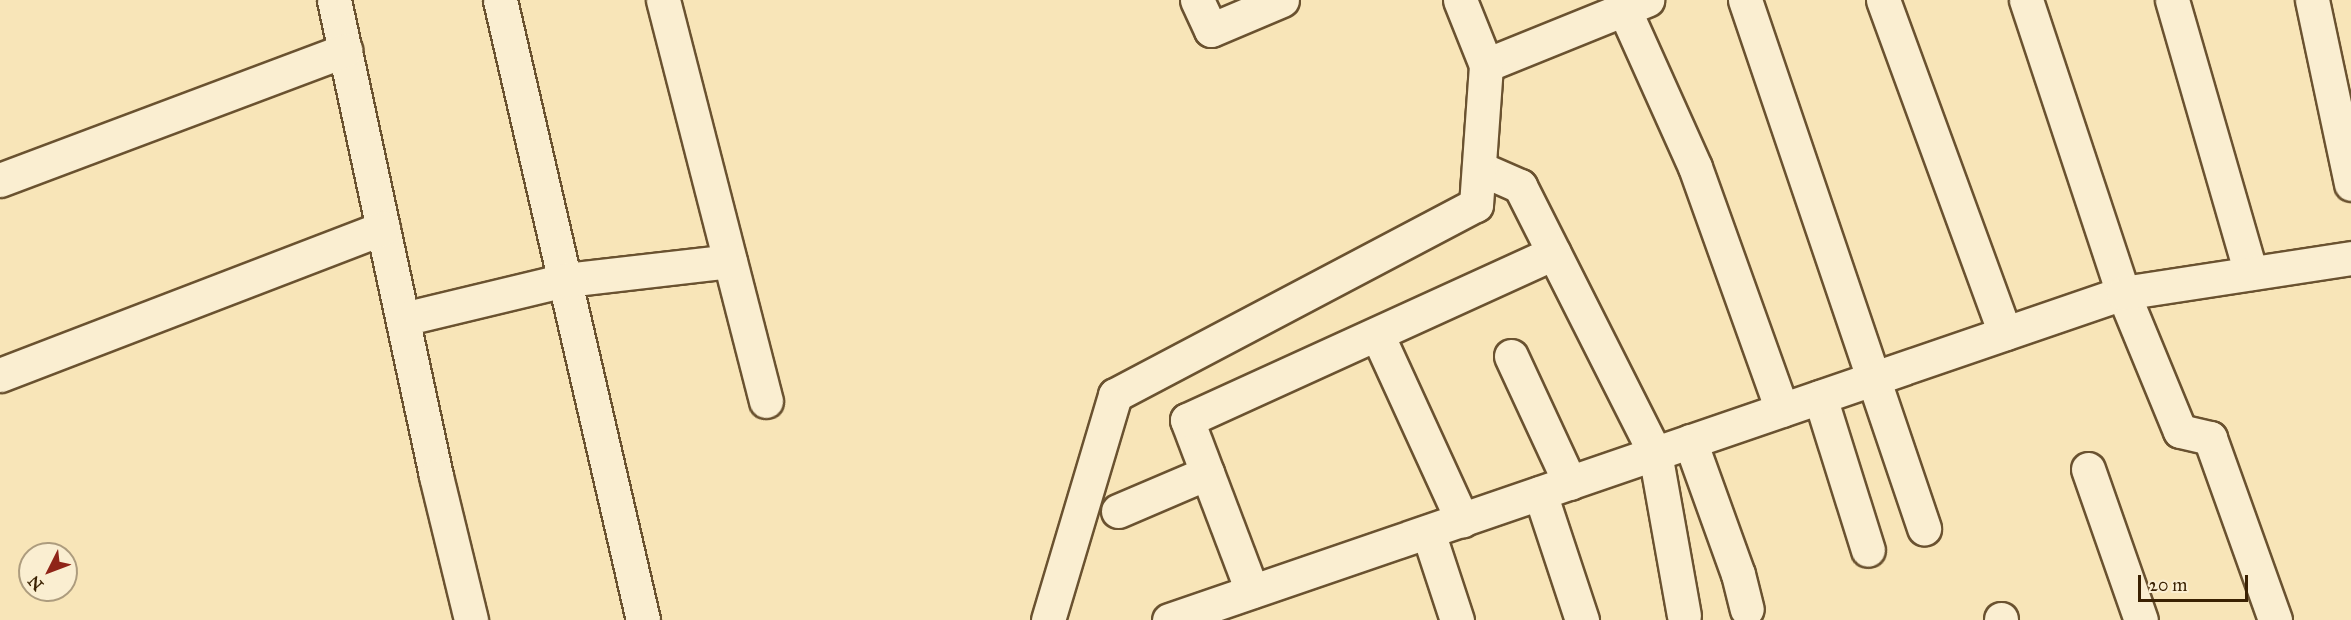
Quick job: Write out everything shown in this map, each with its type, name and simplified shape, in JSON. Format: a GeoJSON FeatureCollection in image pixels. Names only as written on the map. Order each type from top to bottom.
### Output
{"type":"FeatureCollection","features":[{"type":"Feature","properties":{"kind":"street"},"geometry":{"type":"LineString","coordinates":[[334,0],[471,620]]}},
{"type":"Feature","properties":{"kind":"street"},"geometry":{"type":"LineString","coordinates":[[500,0],[644,620]]}},
{"type":"Feature","properties":{"kind":"street"},"geometry":{"type":"LineString","coordinates":[[663,0],[766,400]]}},
{"type":"Feature","properties":{"kind":"street"},"geometry":{"type":"LineString","coordinates":[[1197,0],[1211,30],[1282,0]]}},
{"type":"Feature","properties":{"kind":"street"},"geometry":{"type":"LineString","coordinates":[[1048,620],[1115,394],[1476,205],[1486,65],[1460,0]]}},
{"type":"Feature","properties":{"kind":"street"},"geometry":{"type":"LineString","coordinates":[[1745,0],[1924,528]]}},
{"type":"Feature","properties":{"kind":"street"},"geometry":{"type":"LineString","coordinates":[[1883,0],[2005,333]]}},
{"type":"Feature","properties":{"kind":"street"},"geometry":{"type":"LineString","coordinates":[[2172,0],[2251,273]]}},
{"type":"Feature","properties":{"kind":"street"},"geometry":{"type":"LineString","coordinates":[[2312,0],[2351,184]]}},
{"type":"Feature","properties":{"kind":"street"},"geometry":{"type":"LineString","coordinates":[[2035,2],[2123,293],[2180,431],[2210,438],[2275,620]]}},
{"type":"Feature","properties":{"kind":"street"},"geometry":{"type":"LineString","coordinates":[[1486,65],[1635,5],[1782,410]]}},
{"type":"Feature","properties":{"kind":"street"},"geometry":{"type":"LineString","coordinates":[[0,180],[345,50]]}},
{"type":"Feature","properties":{"kind":"street"},"geometry":{"type":"LineString","coordinates":[[1479,168],[1520,186],[1655,453],[1684,615]]}},
{"type":"Feature","properties":{"kind":"street"},"geometry":{"type":"LineString","coordinates":[[0,375],[383,228]]}},
{"type":"Feature","properties":{"kind":"street"},"geometry":{"type":"LineString","coordinates":[[1252,591],[1187,420],[1554,254]]}},
{"type":"Feature","properties":{"kind":"street"},"geometry":{"type":"LineString","coordinates":[[1169,620],[2123,293],[2351,258]]}},
{"type":"Feature","properties":{"kind":"street"},"geometry":{"type":"LineString","coordinates":[[403,319],[566,280],[730,261]]}},
{"type":"Feature","properties":{"kind":"street"},"geometry":{"type":"LineString","coordinates":[[1377,334],[1462,520]]}},
{"type":"Feature","properties":{"kind":"street"},"geometry":{"type":"LineString","coordinates":[[1511,356],[1570,483]]}},
{"type":"Feature","properties":{"kind":"street"},"geometry":{"type":"LineString","coordinates":[[1820,397],[1868,550]]}},
{"type":"Feature","properties":{"kind":"street"},"geometry":{"type":"LineString","coordinates":[[1690,441],[1738,574],[1747,609]]}},
{"type":"Feature","properties":{"kind":"street"},"geometry":{"type":"LineString","coordinates":[[2088,469],[2141,620]]}},
{"type":"Feature","properties":{"kind":"street"},"geometry":{"type":"LineString","coordinates":[[1118,511],[1207,473]]}},
{"type":"Feature","properties":{"kind":"street"},"geometry":{"type":"LineString","coordinates":[[1540,493],[1582,620]]}},
{"type":"Feature","properties":{"kind":"street"},"geometry":{"type":"LineString","coordinates":[[1428,532],[1457,620]]}}]}
